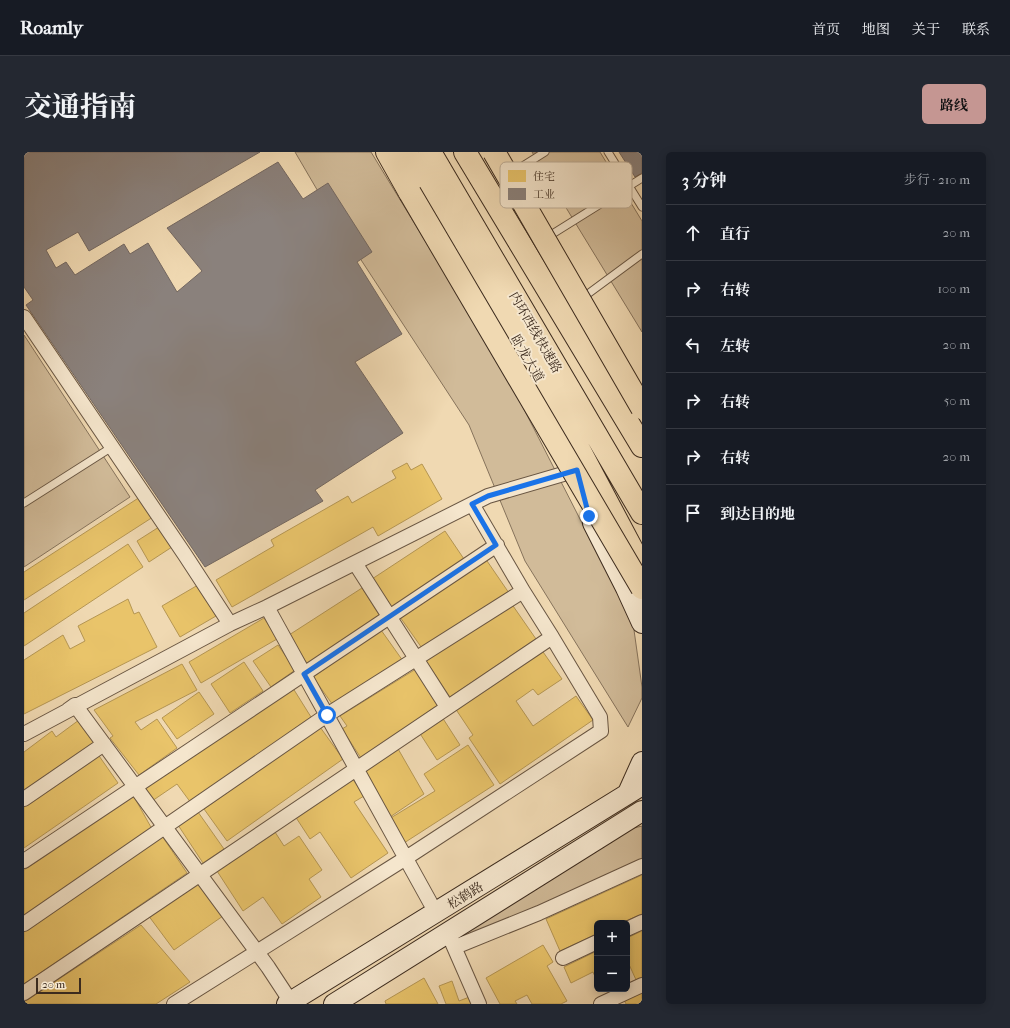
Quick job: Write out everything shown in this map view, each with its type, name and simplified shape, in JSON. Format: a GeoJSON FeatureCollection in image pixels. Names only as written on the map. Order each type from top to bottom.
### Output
{"type":"FeatureCollection","features":[{"type":"Feature","properties":{"kind":"highway"},"geometry":{"type":"LineString","coordinates":[[387,152],[642,588]]}},
{"type":"Feature","properties":{"kind":"highway","name":"卧龙大道"},"geometry":{"type":"LineString","coordinates":[[406,152],[564,421],[642,568]]}},
{"type":"Feature","properties":{"kind":"highway","name":"内环西线快速路"},"geometry":{"type":"LineString","coordinates":[[430,152],[642,513]]}},
{"type":"Feature","properties":{"kind":"highway"},"geometry":{"type":"LineString","coordinates":[[465,152],[642,446]]}},
{"type":"Feature","properties":{"kind":"highway"},"geometry":{"type":"LineString","coordinates":[[482,152],[499,180]]}},
{"type":"Feature","properties":{"kind":"highway"},"geometry":{"type":"LineString","coordinates":[[494,152],[500,163]]}},
{"type":"Feature","properties":{"kind":"highway"},"geometry":{"type":"LineString","coordinates":[[515,208],[642,428]]}},
{"type":"Feature","properties":{"kind":"highway"},"geometry":{"type":"LineString","coordinates":[[525,208],[642,408]]}},
{"type":"Feature","properties":{"kind":"main road"},"geometry":{"type":"LineString","coordinates":[[564,421],[589,516],[642,623]]}},
{"type":"Feature","properties":{"kind":"main road"},"geometry":{"type":"LineString","coordinates":[[635,789],[642,762]]}},
{"type":"Feature","properties":{"kind":"main road","name":"松鹤路"},"geometry":{"type":"LineString","coordinates":[[289,1003],[635,789]]}},
{"type":"Feature","properties":{"kind":"main road","name":"松鹤路"},"geometry":{"type":"LineString","coordinates":[[334,1004],[451,940],[598,837],[642,811]]}},
{"type":"Feature","properties":{"kind":"main road"},"geometry":{"type":"LineString","coordinates":[[598,837],[642,826]]}},
{"type":"Feature","properties":{"kind":"street"},"geometry":{"type":"LineString","coordinates":[[24,317],[230,624]]}},
{"type":"Feature","properties":{"kind":"street"},"geometry":{"type":"LineString","coordinates":[[24,734],[75,705],[230,624],[267,607],[488,496],[577,470]]}},
{"type":"Feature","properties":{"kind":"street"},"geometry":{"type":"LineString","coordinates":[[174,1004],[406,858],[601,731],[600,717],[472,504]]}},
{"type":"Feature","properties":{"kind":"street"},"geometry":{"type":"LineString","coordinates":[[24,861],[496,545]]}},
{"type":"Feature","properties":{"kind":"street"},"geometry":{"type":"LineString","coordinates":[[355,563],[447,707]]}},
{"type":"Feature","properties":{"kind":"street"},"geometry":{"type":"LineString","coordinates":[[24,924],[327,715],[523,591]]}},
{"type":"Feature","properties":{"kind":"street"},"geometry":{"type":"LineString","coordinates":[[267,607],[436,913]]}},
{"type":"Feature","properties":{"kind":"street"},"geometry":{"type":"LineString","coordinates":[[24,993],[552,637]]}},
{"type":"Feature","properties":{"kind":"street"},"geometry":{"type":"LineString","coordinates":[[24,743],[75,705]]}},
{"type":"Feature","properties":{"kind":"street"},"geometry":{"type":"LineString","coordinates":[[75,705],[257,952],[289,1003]]}},
{"type":"Feature","properties":{"kind":"street"},"geometry":{"type":"LineString","coordinates":[[24,799],[104,744]]}},
{"type":"Feature","properties":{"kind":"street"},"geometry":{"type":"LineString","coordinates":[[479,1004],[451,940],[539,913],[642,866]]}},
{"type":"Feature","properties":{"kind":"street"},"geometry":{"type":"LineString","coordinates":[[630,928],[642,922]]}},
{"type":"Feature","properties":{"kind":"street"},"geometry":{"type":"LineString","coordinates":[[563,958],[594,943]]}},
{"type":"Feature","properties":{"kind":"street"},"geometry":{"type":"LineString","coordinates":[[601,1004],[642,985]]}},
{"type":"Feature","properties":{"kind":"lane"},"geometry":{"type":"LineString","coordinates":[[529,162],[545,152]]}},
{"type":"Feature","properties":{"kind":"lane"},"geometry":{"type":"LineString","coordinates":[[608,152],[614,162]]}},
{"type":"Feature","properties":{"kind":"lane"},"geometry":{"type":"LineString","coordinates":[[632,184],[642,178]]}},
{"type":"Feature","properties":{"kind":"lane"},"geometry":{"type":"LineString","coordinates":[[632,191],[642,207]]}},
{"type":"Feature","properties":{"kind":"lane"},"geometry":{"type":"LineString","coordinates":[[542,240],[594,208]]}},
{"type":"Feature","properties":{"kind":"lane"},"geometry":{"type":"LineString","coordinates":[[571,306],[642,254]]}},
{"type":"Feature","properties":{"kind":"lane"},"geometry":{"type":"LineString","coordinates":[[24,493],[26,501],[112,446]]}},
{"type":"Feature","properties":{"kind":"shaded area"},"geometry":{"type":"Polygon","coordinates":[[[295,152],[371,152],[505,372],[633,623],[642,687],[642,698],[628,727],[525,561],[469,425],[333,217],[295,152]]]}},
{"type":"Feature","properties":{"kind":"shaded area"},"geometry":{"type":"Polygon","coordinates":[[[532,152],[600,152],[606,162],[538,162],[532,152]]]}},
{"type":"Feature","properties":{"kind":"shaded area"},"geometry":{"type":"Polygon","coordinates":[[[632,205],[642,221],[642,332],[566,208],[632,208],[632,205]]]}},
{"type":"Feature","properties":{"kind":"shaded area"},"geometry":{"type":"Polygon","coordinates":[[[24,335],[130,497],[24,567],[24,335]]]}},
{"type":"Feature","properties":{"kind":"shaded area"},"geometry":{"type":"Polygon","coordinates":[[[642,826],[642,866],[455,947],[448,932],[598,837],[642,826]]]}},
{"type":"Feature","properties":{"kind":"building: 住宅"},"geometry":{"type":"Polygon","coordinates":[[[407,463],[411,470],[422,464],[442,499],[378,536],[373,527],[232,607],[216,580],[274,546],[271,540],[348,496],[352,503],[396,478],[392,471],[407,463]]]}},
{"type":"Feature","properties":{"kind":"building: 住宅"},"geometry":{"type":"Polygon","coordinates":[[[140,497],[153,517],[24,600],[24,572],[140,497]]]}},
{"type":"Feature","properties":{"kind":"building: 住宅"},"geometry":{"type":"Polygon","coordinates":[[[159,527],[172,547],[149,562],[137,541],[159,527]]]}},
{"type":"Feature","properties":{"kind":"building: 住宅"},"geometry":{"type":"Polygon","coordinates":[[[445,531],[466,562],[393,611],[372,579],[445,531]]]}},
{"type":"Feature","properties":{"kind":"building: 住宅"},"geometry":{"type":"Polygon","coordinates":[[[128,544],[143,567],[24,646],[24,613],[128,544]]]}},
{"type":"Feature","properties":{"kind":"building: 住宅"},"geometry":{"type":"Polygon","coordinates":[[[485,558],[509,593],[424,651],[400,617],[485,558]]]}},
{"type":"Feature","properties":{"kind":"building: 住宅"},"geometry":{"type":"Polygon","coordinates":[[[198,585],[216,616],[180,637],[162,606],[198,585]]]}},
{"type":"Feature","properties":{"kind":"building: 住宅"},"geometry":{"type":"Polygon","coordinates":[[[362,588],[381,618],[308,665],[289,635],[362,588]]]}},
{"type":"Feature","properties":{"kind":"building: 住宅"},"geometry":{"type":"Polygon","coordinates":[[[128,599],[134,614],[139,612],[157,647],[24,714],[24,660],[63,635],[70,649],[85,641],[78,626],[128,599]]]}},
{"type":"Feature","properties":{"kind":"building: 住宅"},"geometry":{"type":"Polygon","coordinates":[[[511,603],[536,639],[450,697],[426,661],[511,603]]]}},
{"type":"Feature","properties":{"kind":"building: 住宅"},"geometry":{"type":"Polygon","coordinates":[[[264,618],[277,639],[201,683],[189,662],[264,618]]]}},
{"type":"Feature","properties":{"kind":"building: 住宅"},"geometry":{"type":"Polygon","coordinates":[[[381,630],[403,661],[335,708],[313,677],[381,630]]]}},
{"type":"Feature","properties":{"kind":"building: 住宅"},"geometry":{"type":"Polygon","coordinates":[[[278,645],[295,670],[271,687],[253,661],[278,645]]]}},
{"type":"Feature","properties":{"kind":"building: 住宅"},"geometry":{"type":"Polygon","coordinates":[[[541,649],[562,679],[538,695],[533,689],[516,701],[533,726],[576,696],[593,720],[500,784],[469,738],[473,735],[455,708],[541,649]]]}},
{"type":"Feature","properties":{"kind":"building: 住宅"},"geometry":{"type":"Polygon","coordinates":[[[244,662],[263,691],[230,713],[211,684],[244,662]]]}},
{"type":"Feature","properties":{"kind":"building: 住宅"},"geometry":{"type":"Polygon","coordinates":[[[182,664],[197,690],[135,722],[141,730],[157,719],[177,748],[139,775],[110,738],[113,736],[94,710],[182,664]]]}},
{"type":"Feature","properties":{"kind":"building: 住宅"},"geometry":{"type":"Polygon","coordinates":[[[416,669],[438,705],[361,758],[342,729],[347,726],[340,716],[416,669]]]}},
{"type":"Feature","properties":{"kind":"building: 住宅"},"geometry":{"type":"Polygon","coordinates":[[[291,685],[311,717],[191,803],[177,784],[152,801],[141,786],[291,685]]]}},
{"type":"Feature","properties":{"kind":"building: 住宅"},"geometry":{"type":"Polygon","coordinates":[[[199,692],[214,714],[177,739],[162,718],[199,692]]]}},
{"type":"Feature","properties":{"kind":"building: 住宅"},"geometry":{"type":"Polygon","coordinates":[[[83,717],[99,740],[24,794],[24,752],[52,731],[56,737],[83,717]]]}},
{"type":"Feature","properties":{"kind":"building: 住宅"},"geometry":{"type":"Polygon","coordinates":[[[442,717],[460,745],[437,760],[419,732],[442,717]]]}},
{"type":"Feature","properties":{"kind":"building: 住宅"},"geometry":{"type":"Polygon","coordinates":[[[320,727],[343,759],[227,841],[204,809],[320,727]]]}},
{"type":"Feature","properties":{"kind":"building: 住宅"},"geometry":{"type":"Polygon","coordinates":[[[468,745],[494,785],[404,843],[389,819],[435,791],[424,774],[468,745]]]}},
{"type":"Feature","properties":{"kind":"building: 住宅"},"geometry":{"type":"Polygon","coordinates":[[[397,747],[424,794],[390,817],[363,771],[397,747]]]}},
{"type":"Feature","properties":{"kind":"building: 住宅"},"geometry":{"type":"Polygon","coordinates":[[[97,753],[118,783],[24,848],[24,805],[97,753]]]}},
{"type":"Feature","properties":{"kind":"building: 住宅"},"geometry":{"type":"Polygon","coordinates":[[[350,775],[364,796],[354,802],[388,853],[351,878],[320,832],[310,839],[293,813],[350,775]]]}},
{"type":"Feature","properties":{"kind":"building: 住宅"},"geometry":{"type":"Polygon","coordinates":[[[133,795],[152,829],[24,918],[24,870],[133,795]]]}},
{"type":"Feature","properties":{"kind":"building: 住宅"},"geometry":{"type":"Polygon","coordinates":[[[198,812],[224,849],[203,863],[178,825],[198,812]]]}},
{"type":"Feature","properties":{"kind":"building: 住宅"},"geometry":{"type":"Polygon","coordinates":[[[275,832],[284,846],[299,836],[322,870],[309,879],[321,897],[282,924],[263,897],[243,911],[217,871],[275,832]]]}},
{"type":"Feature","properties":{"kind":"building: 住宅"},"geometry":{"type":"Polygon","coordinates":[[[162,836],[187,873],[24,984],[24,931],[162,836]]]}},
{"type":"Feature","properties":{"kind":"building: 住宅"},"geometry":{"type":"Polygon","coordinates":[[[642,875],[642,914],[628,920],[594,920],[594,935],[560,951],[546,919],[642,875]]]}},
{"type":"Feature","properties":{"kind":"building: 住宅"},"geometry":{"type":"Polygon","coordinates":[[[197,880],[223,916],[174,950],[148,915],[197,880]]]}},
{"type":"Feature","properties":{"kind":"building: 住宅"},"geometry":{"type":"Polygon","coordinates":[[[141,925],[190,982],[156,1004],[24,1004],[24,1002],[141,925]]]}},
{"type":"Feature","properties":{"kind":"building: 住宅"},"geometry":{"type":"Polygon","coordinates":[[[642,931],[642,979],[637,982],[630,967],[630,937],[642,931]]]}},
{"type":"Feature","properties":{"kind":"building: 住宅"},"geometry":{"type":"Polygon","coordinates":[[[543,945],[553,962],[547,966],[567,1001],[561,1004],[532,1004],[527,995],[515,1001],[517,1004],[500,1004],[486,978],[543,945]]]}},
{"type":"Feature","properties":{"kind":"building: 住宅"},"geometry":{"type":"Polygon","coordinates":[[[594,952],[594,974],[593,972],[571,983],[564,967],[594,952]]]}},
{"type":"Feature","properties":{"kind":"building: 住宅"},"geometry":{"type":"Polygon","coordinates":[[[424,978],[438,1004],[386,1004],[385,1001],[424,978]]]}},
{"type":"Feature","properties":{"kind":"building: 住宅"},"geometry":{"type":"Polygon","coordinates":[[[452,981],[459,1001],[472,996],[475,1004],[446,1004],[439,986],[452,981]]]}},
{"type":"Feature","properties":{"kind":"building: 住宅"},"geometry":{"type":"Polygon","coordinates":[[[642,985],[642,1004],[626,1004],[622,995],[642,985]]]}},
{"type":"Feature","properties":{"kind":"building: 工业"},"geometry":{"type":"Polygon","coordinates":[[[24,152],[260,152],[89,251],[78,232],[46,250],[56,268],[66,262],[75,275],[124,244],[130,254],[148,243],[177,292],[202,271],[167,228],[278,162],[303,199],[328,183],[372,252],[357,262],[402,334],[355,362],[403,433],[315,490],[323,501],[205,567],[26,305],[33,300],[24,287],[24,152]]]}},
{"type":"Feature","properties":{"kind":"building: 工业"},"geometry":{"type":"Polygon","coordinates":[[[619,152],[642,152],[642,173],[635,177],[632,172],[632,162],[625,162],[619,152]]]}},
{"type":"Feature","properties":{"kind":"route"},"geometry":{"type":"LineString","coordinates":[[327,715],[304,674],[496,545],[472,504],[488,496],[577,470],[589,516]]}}]}
